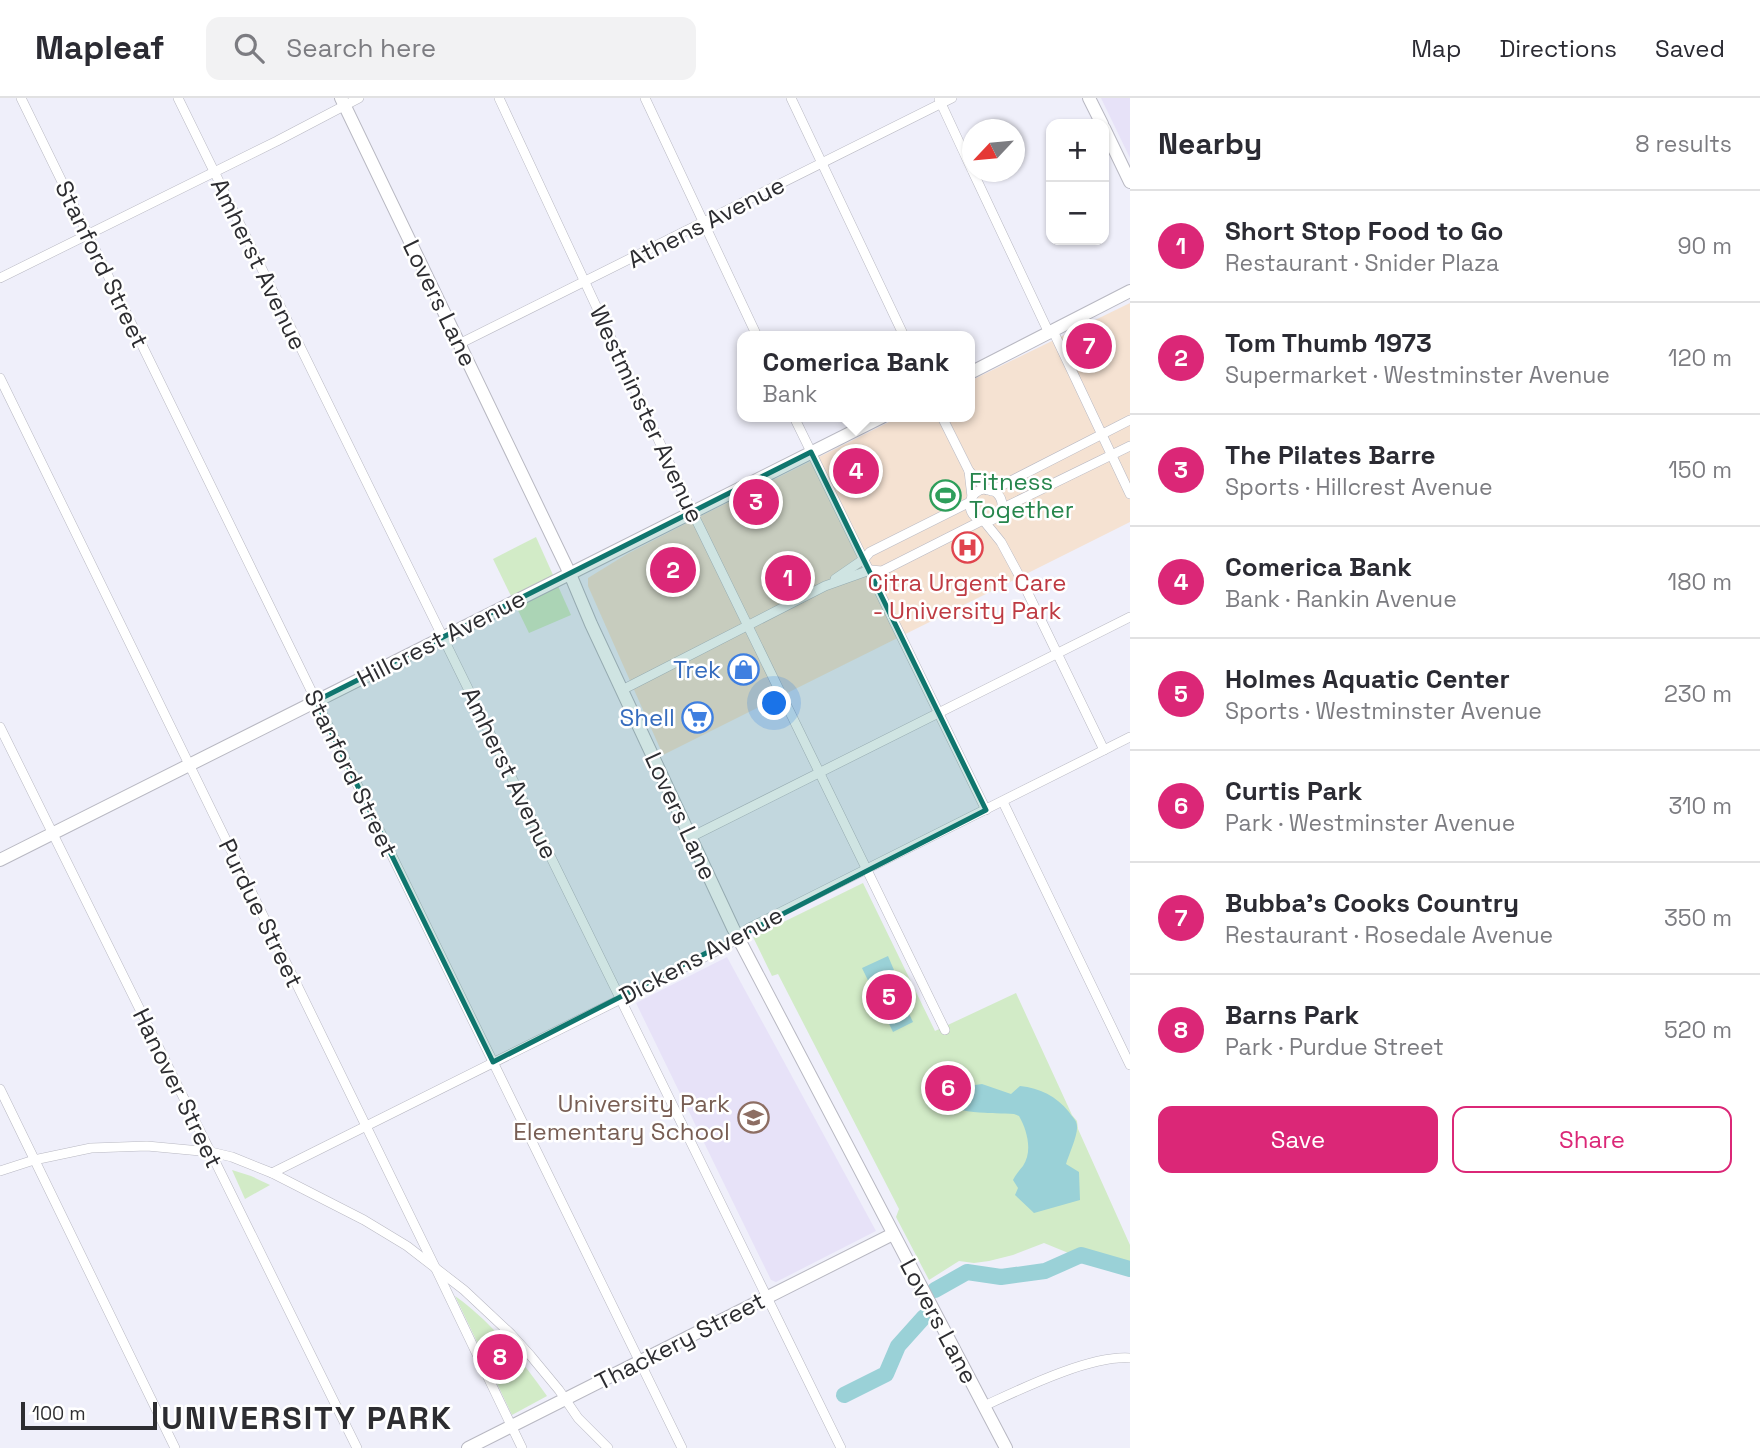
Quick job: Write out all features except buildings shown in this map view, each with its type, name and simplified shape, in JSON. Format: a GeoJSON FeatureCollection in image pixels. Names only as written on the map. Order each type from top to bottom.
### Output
{"type":"FeatureCollection","features":[{"type":"Feature","properties":{"kind":"street","name":"Stanford Street"},"geometry":{"type":"LineString","coordinates":[[21,98],[682,1448]]}},
{"type":"Feature","properties":{"kind":"street","name":"Amherst Avenue"},"geometry":{"type":"LineString","coordinates":[[178,98],[841,1448]]}},
{"type":"Feature","properties":{"kind":"street"},"geometry":{"type":"LineString","coordinates":[[0,278],[214,172],[343,102],[359,98]]}},
{"type":"Feature","properties":{"kind":"street","name":"Westminster Avenue"},"geometry":{"type":"LineString","coordinates":[[499,98],[692,512],[945,1030]]}},
{"type":"Feature","properties":{"kind":"street"},"geometry":{"type":"LineString","coordinates":[[645,98],[755,331]]}},
{"type":"Feature","properties":{"kind":"street"},"geometry":{"type":"LineString","coordinates":[[791,98],[902,331]]}},
{"type":"Feature","properties":{"kind":"street","name":"Athens Avenue"},"geometry":{"type":"LineString","coordinates":[[459,344],[822,164],[940,101],[952,98]]}},
{"type":"Feature","properties":{"kind":"street"},"geometry":{"type":"LineString","coordinates":[[1089,98],[1100,119]]}},
{"type":"Feature","properties":{"kind":"street"},"geometry":{"type":"LineString","coordinates":[[940,101],[962,148]]}},
{"type":"Feature","properties":{"kind":"street","name":"Lovers Lane"},"geometry":{"type":"LineString","coordinates":[[343,102],[570,574],[738,937],[1006,1448]]}},
{"type":"Feature","properties":{"kind":"street"},"geometry":{"type":"LineString","coordinates":[[1109,138],[1130,182]]}},
{"type":"Feature","properties":{"kind":"street"},"geometry":{"type":"LineString","coordinates":[[978,182],[1130,494]]}},
{"type":"Feature","properties":{"kind":"street"},"geometry":{"type":"LineString","coordinates":[[975,370],[1130,291]]}},
{"type":"Feature","properties":{"kind":"street","name":"Purdue Street"},"geometry":{"type":"LineString","coordinates":[[0,378],[522,1448]]}},
{"type":"Feature","properties":{"kind":"street"},"geometry":{"type":"LineString","coordinates":[[622,690],[825,586],[864,559],[870,551],[971,500],[978,491],[989,490],[1130,420]]}},
{"type":"Feature","properties":{"kind":"street"},"geometry":{"type":"LineString","coordinates":[[796,422],[986,810]]}},
{"type":"Feature","properties":{"kind":"street","name":"Hillcrest Avenue"},"geometry":{"type":"LineString","coordinates":[[0,860],[872,422]]}},
{"type":"Feature","properties":{"kind":"street"},"geometry":{"type":"LineString","coordinates":[[944,422],[969,471],[1000,498],[1001,542]]}},
{"type":"Feature","properties":{"kind":"street"},"geometry":{"type":"LineString","coordinates":[[825,586],[870,570],[882,571],[982,521],[992,520],[1000,512],[1130,446]]}},
{"type":"Feature","properties":{"kind":"street"},"geometry":{"type":"LineString","coordinates":[[969,471],[972,513],[1001,542],[1104,750]]}},
{"type":"Feature","properties":{"kind":"street"},"geometry":{"type":"LineString","coordinates":[[691,837],[1130,617]]}},
{"type":"Feature","properties":{"kind":"street","name":"Hanover Street"},"geometry":{"type":"LineString","coordinates":[[0,727],[357,1448]]}},
{"type":"Feature","properties":{"kind":"street","name":"Dickens Avenue"},"geometry":{"type":"LineString","coordinates":[[272,1173],[621,1000],[726,946],[749,928],[1130,737]]}},
{"type":"Feature","properties":{"kind":"street"},"geometry":{"type":"LineString","coordinates":[[1003,802],[1130,1065]]}},
{"type":"Feature","properties":{"kind":"street"},"geometry":{"type":"LineString","coordinates":[[0,1089],[175,1448]]}},
{"type":"Feature","properties":{"kind":"street"},"geometry":{"type":"LineString","coordinates":[[0,1171],[34,1160],[90,1148],[118,1146],[211,1152],[232,1157],[272,1173],[364,1220],[435,1267],[511,1334],[559,1390],[578,1418],[608,1448]]}},
{"type":"Feature","properties":{"kind":"street","name":"Thackery Street"},"geometry":{"type":"LineString","coordinates":[[468,1448],[893,1234]]}},
{"type":"Feature","properties":{"kind":"street"},"geometry":{"type":"LineString","coordinates":[[984,1406],[1065,1372],[1107,1360],[1130,1358]]}},
{"type":"Feature","properties":{"kind":"highlighted area"},"geometry":{"type":"Polygon","coordinates":[[[811,452],[986,810],[493,1062],[316,701],[811,452]]]}},
{"type":"Feature","properties":{"kind":"shaded area"},"geometry":{"type":"Polygon","coordinates":[[[1101,98],[1130,98],[1130,158],[1101,98]]]}},
{"type":"Feature","properties":{"kind":"shaded area"},"geometry":{"type":"Polygon","coordinates":[[[1130,303],[1130,522],[663,755],[588,586],[588,578],[627,554],[889,422],[975,422],[975,379],[1130,303]]]}},
{"type":"Feature","properties":{"kind":"shaded area","name":"University Park Elementary School"},"geometry":{"type":"Polygon","coordinates":[[[727,957],[876,1231],[776,1282],[771,1280],[636,1003],[727,957]]]}},
{"type":"Feature","properties":{"kind":"green space"},"geometry":{"type":"Polygon","coordinates":[[[536,537],[571,615],[529,633],[493,559],[536,537]]]}},
{"type":"Feature","properties":{"kind":"green space"},"geometry":{"type":"Polygon","coordinates":[[[863,883],[935,1031],[1016,993],[1077,1121],[1078,1129],[1130,1245],[1130,1273],[1087,1263],[1044,1243],[989,1261],[959,1261],[929,1280],[896,1217],[899,1209],[778,974],[772,976],[753,937],[863,883]]]}},
{"type":"Feature","properties":{"kind":"green space"},"geometry":{"type":"Polygon","coordinates":[[[232,1170],[251,1176],[270,1185],[245,1199],[232,1170]]]}},
{"type":"Feature","properties":{"kind":"green space"},"geometry":{"type":"Polygon","coordinates":[[[455,1296],[494,1330],[547,1396],[512,1415],[455,1296]]]}},
{"type":"Feature","properties":{"kind":"water"},"geometry":{"type":"Polygon","coordinates":[[[888,956],[894,970],[889,972],[913,1022],[893,1032],[862,968],[888,956]]]}},
{"type":"Feature","properties":{"kind":"water"},"geometry":{"type":"Polygon","coordinates":[[[982,1084],[1011,1094],[1020,1086],[1034,1089],[1053,1097],[1064,1106],[1076,1122],[1075,1139],[1066,1164],[1079,1172],[1080,1200],[1034,1213],[1015,1195],[1018,1188],[1013,1180],[1028,1154],[1026,1134],[1019,1116],[952,1108],[936,1099],[932,1091],[934,1086],[969,1088],[982,1084]]]}},
{"type":"Feature","properties":{"kind":"waterway"},"geometry":{"type":"LineString","coordinates":[[935,1290],[967,1272],[1001,1277],[1045,1271],[1081,1255],[1130,1269]]}},
{"type":"Feature","properties":{"kind":"waterway"},"geometry":{"type":"LineString","coordinates":[[844,1395],[886,1374],[898,1346],[924,1317]]}},
{"type":"Feature","properties":{"kind":"place","name":"Bubba's Cooks Country"},"geometry":{"type":"Point","coordinates":[1089,346]}},
{"type":"Feature","properties":{"kind":"place","name":"Comerica Bank"},"geometry":{"type":"Point","coordinates":[856,471]}},
{"type":"Feature","properties":{"kind":"place","name":"Fitness Together"},"geometry":{"type":"Point","coordinates":[946,495]}},
{"type":"Feature","properties":{"kind":"place","name":"The Pilates Barre"},"geometry":{"type":"Point","coordinates":[756,502]}},
{"type":"Feature","properties":{"kind":"place","name":"Citra Urgent Care - University Park"},"geometry":{"type":"Point","coordinates":[967,548]}},
{"type":"Feature","properties":{"kind":"place","name":"Tom Thumb 1973"},"geometry":{"type":"Point","coordinates":[673,570]}},
{"type":"Feature","properties":{"kind":"place","name":"Short Stop Food to Go"},"geometry":{"type":"Point","coordinates":[788,578]}},
{"type":"Feature","properties":{"kind":"place","name":"Trek"},"geometry":{"type":"Point","coordinates":[744,669]}},
{"type":"Feature","properties":{"kind":"place","name":"Shell"},"geometry":{"type":"Point","coordinates":[698,717]}},
{"type":"Feature","properties":{"kind":"place","name":"Holmes Aquatic Center"},"geometry":{"type":"Point","coordinates":[889,997]}},
{"type":"Feature","properties":{"kind":"place","name":"Curtis Park"},"geometry":{"type":"Point","coordinates":[948,1088]}},
{"type":"Feature","properties":{"kind":"place","name":"University Park Elementary School"},"geometry":{"type":"Point","coordinates":[753,1117]}},
{"type":"Feature","properties":{"kind":"place","name":"Barns Park"},"geometry":{"type":"Point","coordinates":[500,1357]}},
{"type":"Feature","properties":{"kind":"district","name":"UNIVERSITY PARK"},"geometry":{"type":"Point","coordinates":[307,1418]}}]}
